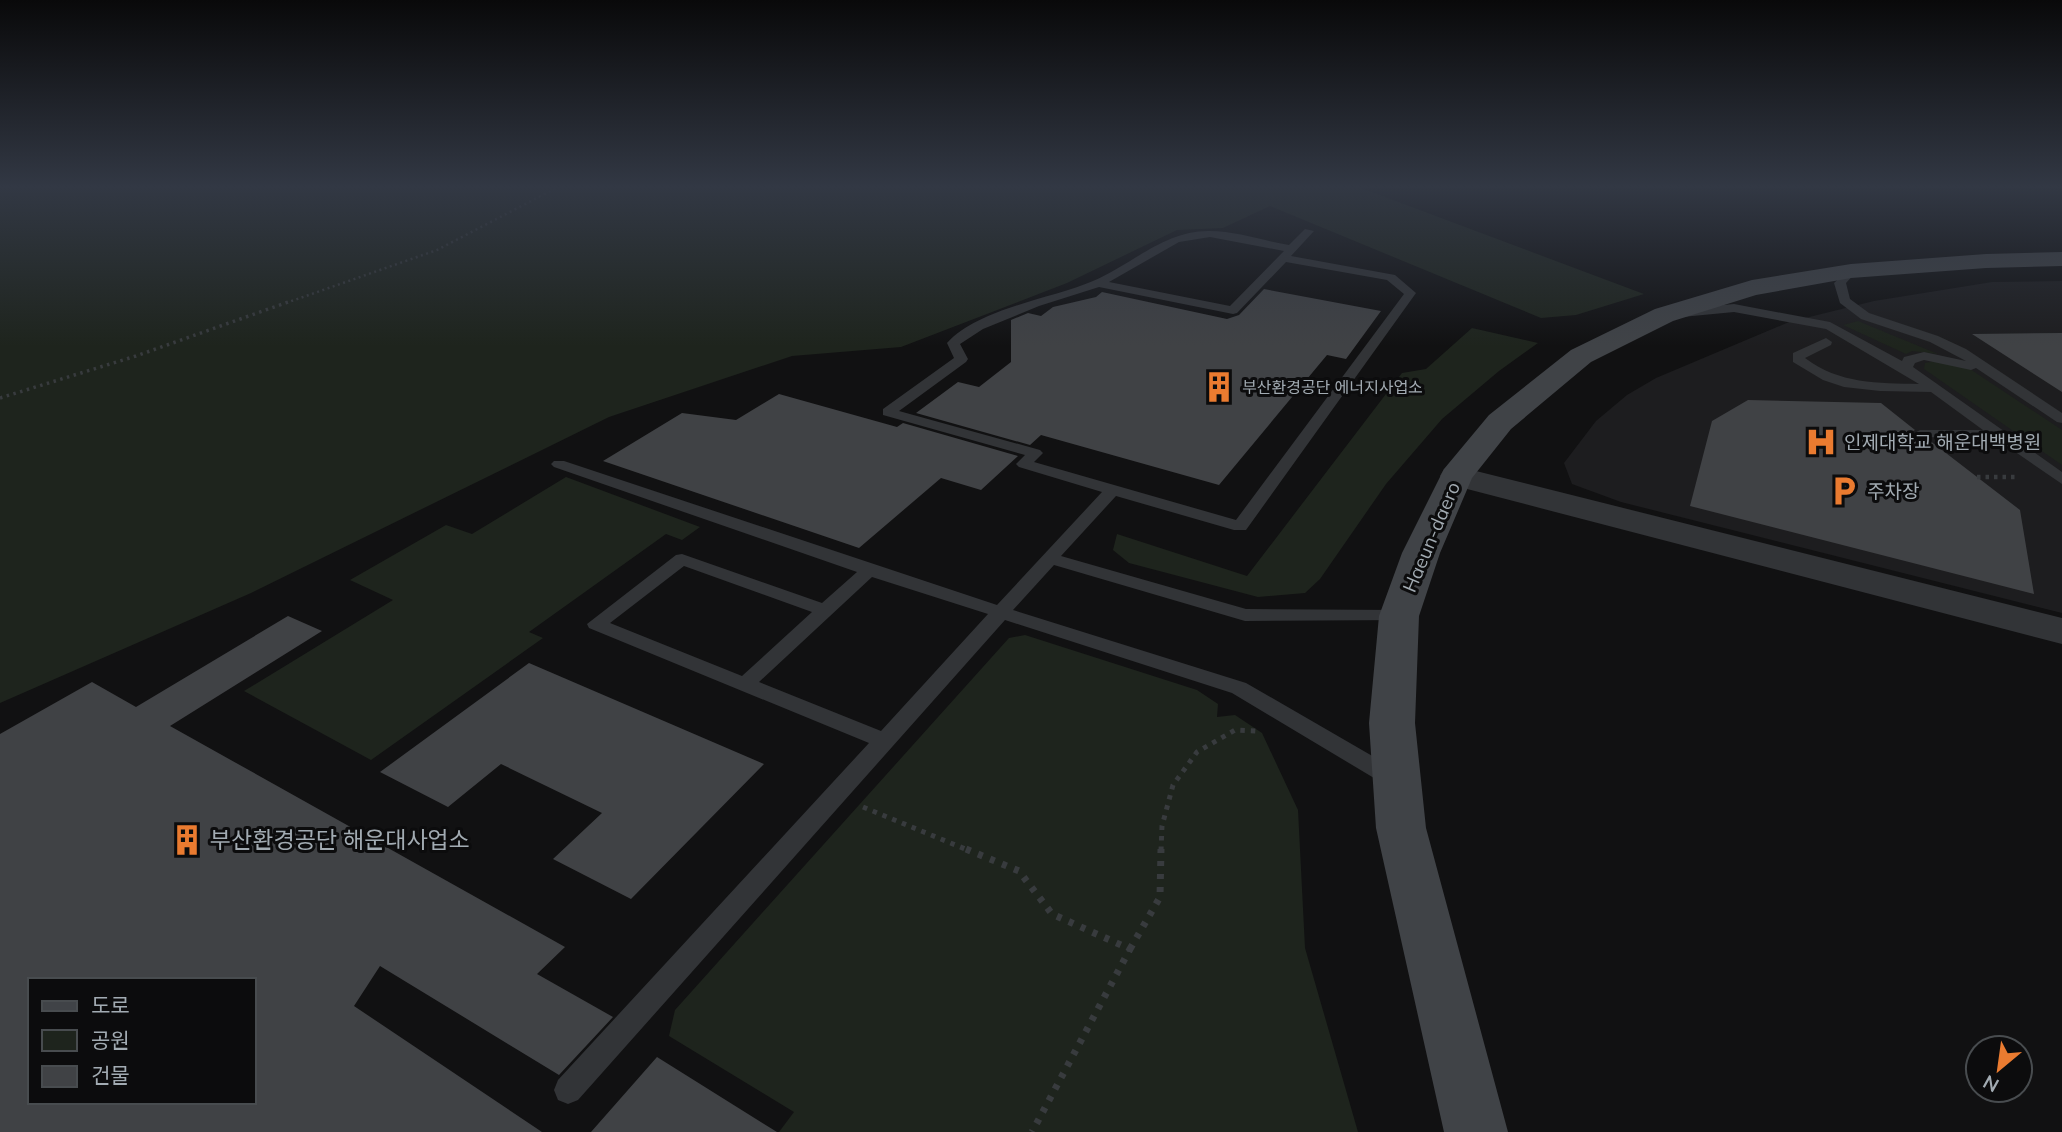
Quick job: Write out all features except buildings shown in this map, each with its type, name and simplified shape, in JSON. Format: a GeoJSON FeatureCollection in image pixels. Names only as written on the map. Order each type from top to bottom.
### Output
{"type":"FeatureCollection","features":[{"type":"Feature","properties":{"kind":"main road","name":"Haeun-daero"},"geometry":{"type":"LineString","coordinates":[[1476,1132],[1401,828],[1392,723],[1399,616],[1421,553],[1456,476],[1500,422],[1581,356],[1664,315],[1752,288],[1851,271],[1986,261],[2062,259]]}},
{"type":"Feature","properties":{"kind":"street"},"geometry":{"type":"LineString","coordinates":[[1456,476],[2062,631]]}},
{"type":"Feature","properties":{"kind":"lane"},"geometry":{"type":"LineString","coordinates":[[1173,241],[1098,283],[1035,303],[979,326],[953,344],[961,359],[888,412],[1035,453],[1024,464],[1240,526],[1410,293],[1391,277],[1238,241]]}},
{"type":"Feature","properties":{"kind":"lane"},"geometry":{"type":"LineString","coordinates":[[1098,283],[1233,310],[1300,241]]}},
{"type":"Feature","properties":{"kind":"lane"},"geometry":{"type":"LineString","coordinates":[[1851,271],[1840,284],[1844,300],[1865,316],[1934,339],[1961,352],[2062,419]]}},
{"type":"Feature","properties":{"kind":"lane"},"geometry":{"type":"LineString","coordinates":[[1664,315],[1734,308],[1830,326],[1906,368],[2062,480]]}},
{"type":"Feature","properties":{"kind":"lane"},"geometry":{"type":"LineString","coordinates":[[1826,342],[1800,353],[1798,359],[1807,369],[1856,384],[1933,387]]}},
{"type":"Feature","properties":{"kind":"lane"},"geometry":{"type":"LineString","coordinates":[[1906,368],[1909,360],[1924,356],[1985,369]]}},
{"type":"Feature","properties":{"kind":"lane"},"geometry":{"type":"LineString","coordinates":[[1920,433],[1997,433]]}},
{"type":"Feature","properties":{"kind":"lane"},"geometry":{"type":"LineString","coordinates":[[559,464],[869,570],[1239,688],[1396,780]]}},
{"type":"Feature","properties":{"kind":"lane"},"geometry":{"type":"LineString","coordinates":[[568,1090],[882,740],[1113,490]]}},
{"type":"Feature","properties":{"kind":"lane"},"geometry":{"type":"LineString","coordinates":[[1050,558],[1245,615],[1399,616]]}},
{"type":"Feature","properties":{"kind":"lane"},"geometry":{"type":"LineString","coordinates":[[825,610],[682,559],[596,624],[882,740]]}},
{"type":"Feature","properties":{"kind":"lane"},"geometry":{"type":"LineString","coordinates":[[745,684],[869,570]]}},
{"type":"Feature","properties":{"kind":"path"},"geometry":{"type":"LineString","coordinates":[[0,398],[136,356],[426,254],[452,241]]}},
{"type":"Feature","properties":{"kind":"path"},"geometry":{"type":"LineString","coordinates":[[1032,1132],[1160,897],[1163,826],[1172,785],[1197,752],[1235,730],[1255,732],[1286,716]]}},
{"type":"Feature","properties":{"kind":"path"},"geometry":{"type":"LineString","coordinates":[[832,796],[1019,870],[1052,914],[1130,949]]}},
{"type":"Feature","properties":{"kind":"shaded area","name":"인제대학교 해운대백병원"},"geometry":{"type":"Polygon","coordinates":[[[2062,281],[2062,613],[1621,502],[1572,484],[1564,463],[1596,421],[1627,395],[1656,378],[1789,322],[1874,301],[1992,282],[2062,281]]]}},
{"type":"Feature","properties":{"kind":"green space"},"geometry":{"type":"Polygon","coordinates":[[[0,241],[1155,241],[1067,283],[901,347],[792,356],[609,417],[251,593],[0,703],[0,241]]]}},
{"type":"Feature","properties":{"kind":"green space"},"geometry":{"type":"Polygon","coordinates":[[[1354,241],[1502,241],[1644,294],[1576,315],[1541,318],[1354,241]]]}},
{"type":"Feature","properties":{"kind":"green space"},"geometry":{"type":"Polygon","coordinates":[[[1858,321],[1938,354],[1912,351],[1906,354],[1843,325],[1858,321]]]}},
{"type":"Feature","properties":{"kind":"green space"},"geometry":{"type":"Polygon","coordinates":[[[1472,328],[1538,343],[1499,371],[1442,419],[1386,484],[1320,579],[1305,593],[1258,597],[1129,563],[1113,550],[1117,534],[1247,576],[1402,373],[1426,369],[1472,328]]]}},
{"type":"Feature","properties":{"kind":"green space"},"geometry":{"type":"Polygon","coordinates":[[[1935,361],[1970,369],[2062,430],[2062,465],[1924,369],[1925,363],[1935,361]]]}},
{"type":"Feature","properties":{"kind":"green space"},"geometry":{"type":"Polygon","coordinates":[[[566,477],[700,527],[682,540],[666,534],[529,632],[543,638],[371,760],[244,691],[393,600],[350,580],[446,525],[472,534],[566,477]]]}},
{"type":"Feature","properties":{"kind":"green space"},"geometry":{"type":"Polygon","coordinates":[[[1025,635],[1197,690],[1218,704],[1217,717],[1235,715],[1262,733],[1298,810],[1305,948],[1358,1132],[779,1132],[794,1112],[669,1036],[675,1010],[1009,638],[1025,635]]]}},
{"type":"Feature","properties":{"kind":"place","name":"부산환경공단 에너지사업소"},"geometry":{"type":"Point","coordinates":[1219,387]}},
{"type":"Feature","properties":{"kind":"place","name":"인제대학교 해운대백병원"},"geometry":{"type":"Point","coordinates":[1821,442]}},
{"type":"Feature","properties":{"kind":"place","name":"주차장"},"geometry":{"type":"Point","coordinates":[1844,491]}},
{"type":"Feature","properties":{"kind":"place","name":"부산환경공단 해운대사업소"},"geometry":{"type":"Point","coordinates":[187,840]}}]}
